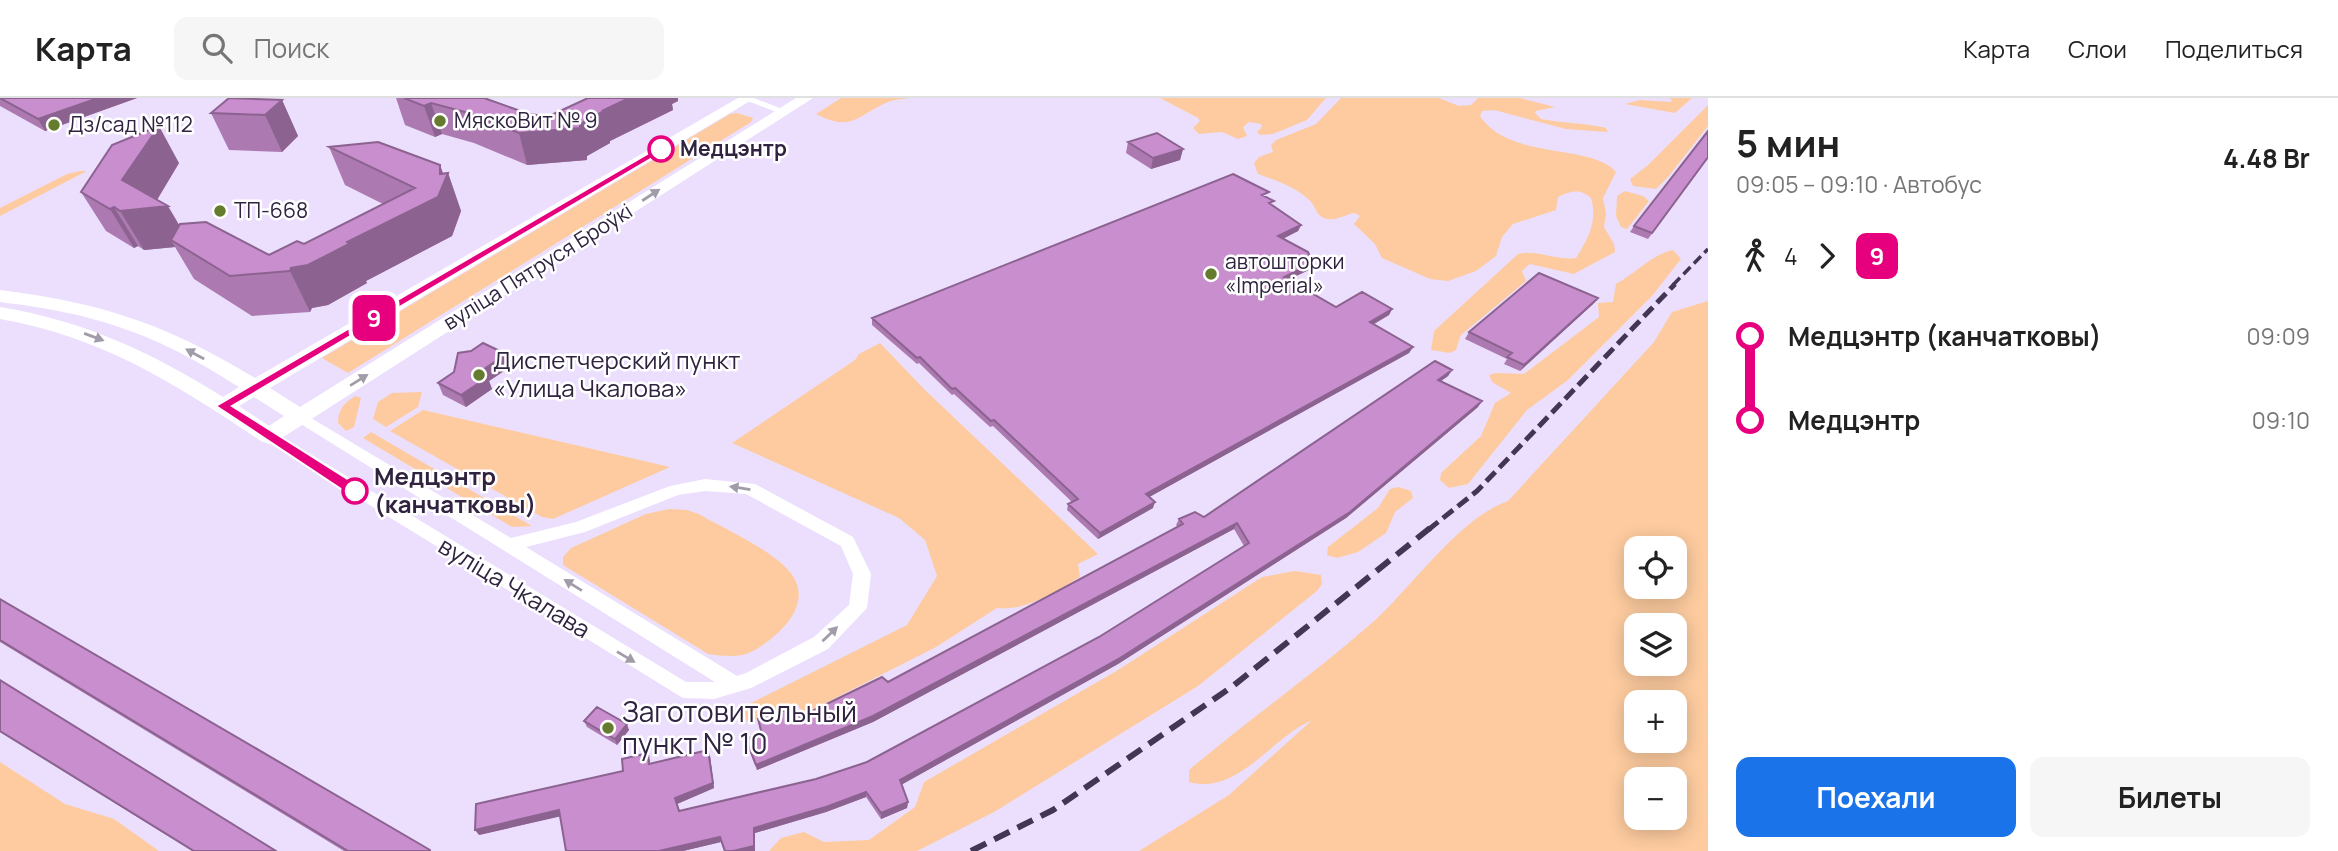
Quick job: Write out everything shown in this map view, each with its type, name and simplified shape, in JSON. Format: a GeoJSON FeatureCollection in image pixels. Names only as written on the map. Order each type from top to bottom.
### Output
{"type":"FeatureCollection","features":[{"type":"Feature","properties":{"kind":"main road","name":"вуліца Пятруся Броўкі"},"geometry":{"type":"LineString","coordinates":[[223,406],[747,98]]}},
{"type":"Feature","properties":{"kind":"main road","name":"вуліца Пятруся Броўкі"},"geometry":{"type":"LineString","coordinates":[[269,436],[806,98]]}},
{"type":"Feature","properties":{"kind":"main road","name":"вуліца Чкалава"},"geometry":{"type":"LineString","coordinates":[[0,296],[72,308],[125,321],[160,335],[254,387],[301,417]]}},
{"type":"Feature","properties":{"kind":"main road","name":"вуліца Чкалава"},"geometry":{"type":"LineString","coordinates":[[0,313],[71,328],[109,342],[223,406],[269,436]]}},
{"type":"Feature","properties":{"kind":"street"},"geometry":{"type":"LineString","coordinates":[[747,98],[785,112]]}},
{"type":"Feature","properties":{"kind":"street","name":"вуліца Чкалава"},"geometry":{"type":"LineString","coordinates":[[301,417],[735,685]]}},
{"type":"Feature","properties":{"kind":"street","name":"вуліца Чкалава"},"geometry":{"type":"LineString","coordinates":[[269,436],[683,690],[715,691],[751,680],[821,643],[858,608],[862,575],[847,542],[749,488],[705,485],[676,490],[579,528],[509,545]]}},
{"type":"Feature","properties":{"kind":"shaded area"},"geometry":{"type":"Polygon","coordinates":[[[841,98],[910,98],[888,102],[847,122],[838,122],[816,114],[841,98]]]}},
{"type":"Feature","properties":{"kind":"shaded area"},"geometry":{"type":"Polygon","coordinates":[[[1160,98],[1326,98],[1307,120],[1273,134],[1260,135],[1257,132],[1262,127],[1261,124],[1249,122],[1243,127],[1247,136],[1238,139],[1222,132],[1199,134],[1193,128],[1200,121],[1198,118],[1160,98]]]}},
{"type":"Feature","properties":{"kind":"shaded area"},"geometry":{"type":"Polygon","coordinates":[[[1341,98],[1439,98],[1459,106],[1471,105],[1478,98],[1520,98],[1555,107],[1536,111],[1541,119],[1606,128],[1608,132],[1566,129],[1494,110],[1482,111],[1480,116],[1493,130],[1510,140],[1588,157],[1604,163],[1616,172],[1603,198],[1606,213],[1604,227],[1614,244],[1615,252],[1574,274],[1530,264],[1522,271],[1526,281],[1461,335],[1456,350],[1450,353],[1431,350],[1434,331],[1518,254],[1576,258],[1588,237],[1592,222],[1591,198],[1575,192],[1558,197],[1556,210],[1513,224],[1502,237],[1496,256],[1476,271],[1448,281],[1430,279],[1382,258],[1375,244],[1354,224],[1360,216],[1355,213],[1334,219],[1324,218],[1298,191],[1258,174],[1254,163],[1259,157],[1273,152],[1271,145],[1276,140],[1316,124],[1341,98]]]}},
{"type":"Feature","properties":{"kind":"shaded area"},"geometry":{"type":"Polygon","coordinates":[[[1669,98],[1692,98],[1675,113],[1625,104],[1640,100],[1671,102],[1669,98]]]}},
{"type":"Feature","properties":{"kind":"shaded area"},"geometry":{"type":"Polygon","coordinates":[[[1708,105],[1708,126],[1668,177],[1656,189],[1633,186],[1630,179],[1647,166],[1708,105]]]}},
{"type":"Feature","properties":{"kind":"shaded area"},"geometry":{"type":"Polygon","coordinates":[[[737,113],[753,118],[751,122],[348,373],[322,358],[730,114],[737,113]]]}},
{"type":"Feature","properties":{"kind":"shaded area"},"geometry":{"type":"Polygon","coordinates":[[[87,171],[0,216],[0,208],[67,174],[87,171]]]}},
{"type":"Feature","properties":{"kind":"shaded area"},"geometry":{"type":"Polygon","coordinates":[[[1625,191],[1643,196],[1649,201],[1627,229],[1621,227],[1616,216],[1617,196],[1625,191]]]}},
{"type":"Feature","properties":{"kind":"shaded area"},"geometry":{"type":"Polygon","coordinates":[[[1673,250],[1681,259],[1652,296],[1568,380],[1527,410],[1468,484],[1449,488],[1440,480],[1441,473],[1481,436],[1495,403],[1511,393],[1492,382],[1489,375],[1524,374],[1599,317],[1598,303],[1613,302],[1616,284],[1651,260],[1673,250]]]}},
{"type":"Feature","properties":{"kind":"shaded area"},"geometry":{"type":"Polygon","coordinates":[[[1708,301],[1708,851],[1139,851],[1229,795],[1311,721],[1239,773],[1207,784],[1189,782],[1189,770],[1373,622],[1472,522],[1508,501],[1654,342],[1672,312],[1708,301]]]}},
{"type":"Feature","properties":{"kind":"shaded area"},"geometry":{"type":"Polygon","coordinates":[[[880,343],[925,390],[1098,554],[1078,564],[1080,577],[1051,594],[1018,607],[997,608],[936,647],[804,714],[798,705],[747,722],[743,707],[907,625],[937,576],[925,540],[899,518],[732,443],[855,360],[859,354],[880,343]]]}},
{"type":"Feature","properties":{"kind":"shaded area"},"geometry":{"type":"Polygon","coordinates":[[[422,392],[418,407],[386,427],[373,419],[378,402],[392,393],[422,392]]]}},
{"type":"Feature","properties":{"kind":"shaded area"},"geometry":{"type":"Polygon","coordinates":[[[355,396],[361,398],[354,427],[346,431],[338,423],[339,414],[345,404],[355,396]]]}},
{"type":"Feature","properties":{"kind":"shaded area"},"geometry":{"type":"Polygon","coordinates":[[[423,410],[670,467],[553,519],[542,517],[390,431],[423,410]]]}},
{"type":"Feature","properties":{"kind":"shaded area"},"geometry":{"type":"Polygon","coordinates":[[[371,432],[532,526],[512,527],[363,438],[371,432]]]}},
{"type":"Feature","properties":{"kind":"shaded area"},"geometry":{"type":"Polygon","coordinates":[[[1398,487],[1411,491],[1413,498],[1395,512],[1386,533],[1358,552],[1337,558],[1327,555],[1328,547],[1378,508],[1390,489],[1398,487]]]}},
{"type":"Feature","properties":{"kind":"shaded area"},"geometry":{"type":"Polygon","coordinates":[[[669,509],[699,514],[763,550],[793,576],[798,588],[795,610],[789,621],[771,639],[746,654],[708,654],[563,565],[563,557],[571,548],[646,514],[669,509]]]}},
{"type":"Feature","properties":{"kind":"shaded area"},"geometry":{"type":"Polygon","coordinates":[[[1295,571],[1321,575],[1322,584],[1317,591],[1198,686],[994,812],[917,851],[769,851],[781,838],[804,832],[824,842],[869,840],[915,807],[924,782],[1118,670],[1262,577],[1295,571]]]}},
{"type":"Feature","properties":{"kind":"shaded area"},"geometry":{"type":"Polygon","coordinates":[[[0,762],[65,804],[114,819],[159,851],[0,851],[0,762]]]}},
{"type":"Feature","properties":{"kind":"building"},"geometry":{"type":"Polygon","coordinates":[[[0,98],[98,98],[38,119],[0,98]]]}},
{"type":"Feature","properties":{"kind":"building"},"geometry":{"type":"Polygon","coordinates":[[[229,98],[282,100],[265,115],[211,113],[229,98]]]}},
{"type":"Feature","properties":{"kind":"building"},"geometry":{"type":"Polygon","coordinates":[[[404,98],[484,98],[526,113],[547,117],[588,98],[629,98],[580,124],[580,128],[519,133],[465,112],[431,103],[424,106],[404,98]]]}},
{"type":"Feature","properties":{"kind":"building"},"geometry":{"type":"Polygon","coordinates":[[[159,126],[122,180],[168,206],[120,211],[114,207],[110,209],[81,192],[112,145],[159,126]]]}},
{"type":"Feature","properties":{"kind":"building"},"geometry":{"type":"Polygon","coordinates":[[[1708,131],[1708,157],[1652,233],[1634,226],[1708,131]]]}},
{"type":"Feature","properties":{"kind":"building"},"geometry":{"type":"Polygon","coordinates":[[[1157,133],[1183,149],[1153,158],[1128,142],[1157,133]]]}},
{"type":"Feature","properties":{"kind":"building"},"geometry":{"type":"Polygon","coordinates":[[[378,142],[440,165],[440,174],[448,173],[438,197],[347,242],[349,244],[308,265],[291,268],[290,271],[230,276],[171,240],[180,224],[206,222],[269,255],[297,241],[304,244],[415,188],[329,147],[378,142]]]}},
{"type":"Feature","properties":{"kind":"building"},"geometry":{"type":"Polygon","coordinates":[[[1233,174],[1269,192],[1262,195],[1274,201],[1269,203],[1301,225],[1278,236],[1308,252],[1313,263],[1284,277],[1336,307],[1362,292],[1392,309],[1370,322],[1413,347],[1146,494],[1155,502],[1100,533],[1068,504],[1078,499],[994,420],[991,421],[955,388],[952,389],[920,357],[917,358],[872,318],[1233,174]]]}},
{"type":"Feature","properties":{"kind":"building"},"geometry":{"type":"Polygon","coordinates":[[[1539,273],[1598,298],[1524,365],[1507,357],[1512,353],[1469,332],[1539,273]]]}},
{"type":"Feature","properties":{"kind":"building"},"geometry":{"type":"Polygon","coordinates":[[[483,343],[506,354],[480,372],[488,377],[461,395],[438,383],[454,372],[458,353],[471,351],[483,343]]]}},
{"type":"Feature","properties":{"kind":"building"},"geometry":{"type":"Polygon","coordinates":[[[1435,361],[1452,370],[1438,380],[1482,401],[1350,512],[1120,658],[900,780],[908,802],[881,813],[866,792],[754,828],[754,846],[733,851],[725,851],[720,837],[659,851],[566,851],[559,810],[475,830],[476,804],[623,771],[622,759],[648,753],[649,764],[708,750],[713,783],[675,798],[679,811],[816,779],[867,762],[1099,637],[1249,543],[1237,523],[873,716],[756,765],[746,739],[762,734],[758,719],[789,709],[800,717],[882,677],[888,682],[1183,524],[1179,519],[1195,512],[1204,517],[1435,361]]]}},
{"type":"Feature","properties":{"kind":"building"},"geometry":{"type":"Polygon","coordinates":[[[0,599],[430,851],[348,851],[0,640],[0,599]]]}},
{"type":"Feature","properties":{"kind":"building"},"geometry":{"type":"Polygon","coordinates":[[[0,680],[276,851],[194,851],[0,731],[0,680]]]}},
{"type":"Feature","properties":{"kind":"building","name":"Заготовительный пункт № 10"},"geometry":{"type":"Polygon","coordinates":[[[597,707],[627,724],[615,739],[584,721],[597,707]]]}},
{"type":"Feature","properties":{"kind":"railway"},"geometry":{"type":"LineString","coordinates":[[1673,285],[1708,249]]}},
{"type":"Feature","properties":{"kind":"railway"},"geometry":{"type":"LineString","coordinates":[[1428,530],[1477,491],[1675,284]]}},
{"type":"Feature","properties":{"kind":"railway"},"geometry":{"type":"LineString","coordinates":[[971,851],[1053,810],[1233,686],[1430,528]]}},
{"type":"Feature","properties":{"kind":"bus line","name":"9"},"geometry":{"type":"LineString","coordinates":[[355,491],[223,406],[661,149]]}},
{"type":"Feature","properties":{"kind":"place","name":"МяскоВит № 9"},"geometry":{"type":"Point","coordinates":[440,121]}},
{"type":"Feature","properties":{"kind":"place","name":"Дз/сад №112"},"geometry":{"type":"Point","coordinates":[54,125]}},
{"type":"Feature","properties":{"kind":"place","name":"Медцэнтр"},"geometry":{"type":"Point","coordinates":[661,149]}},
{"type":"Feature","properties":{"kind":"place","name":"ТП-668"},"geometry":{"type":"Point","coordinates":[220,211]}},
{"type":"Feature","properties":{"kind":"place","name":"автошторки «Imperial»"},"geometry":{"type":"Point","coordinates":[1211,274]}},
{"type":"Feature","properties":{"kind":"place","name":"Диспетчерский пункт «Улица Чкалова»"},"geometry":{"type":"Point","coordinates":[479,375]}},
{"type":"Feature","properties":{"kind":"place","name":"Медцэнтр (канчатковы)"},"geometry":{"type":"Point","coordinates":[355,491]}},
{"type":"Feature","properties":{"kind":"place","name":"Заготовительный пункт № 10"},"geometry":{"type":"Point","coordinates":[608,728]}}]}
